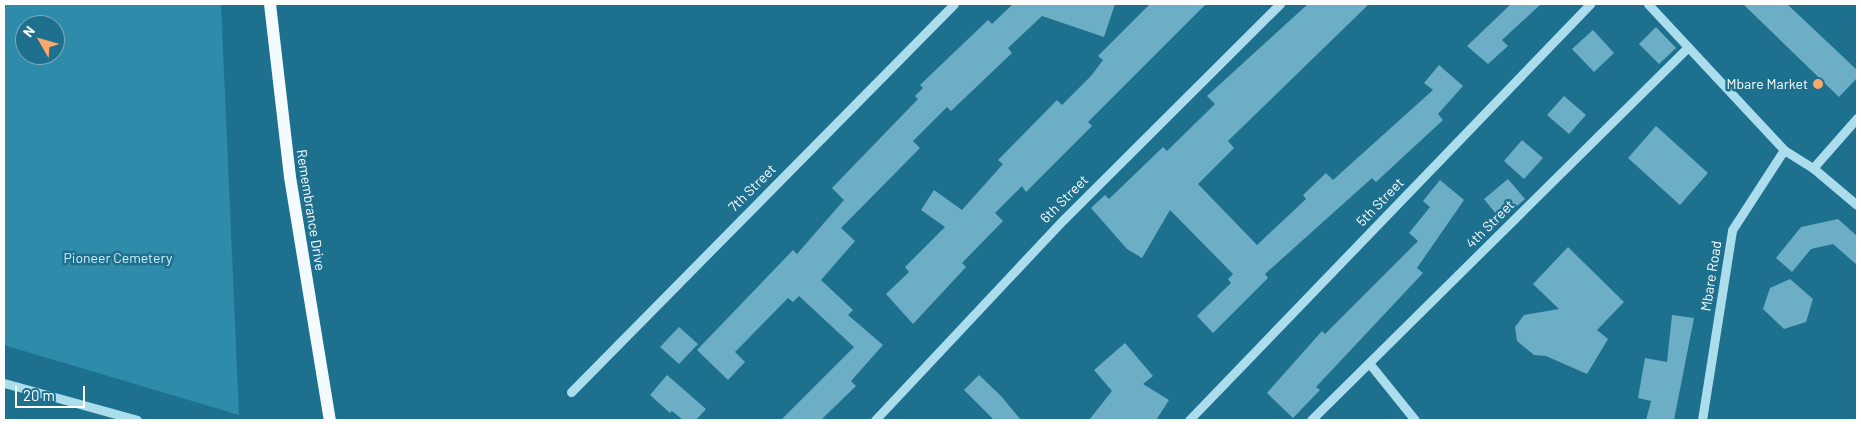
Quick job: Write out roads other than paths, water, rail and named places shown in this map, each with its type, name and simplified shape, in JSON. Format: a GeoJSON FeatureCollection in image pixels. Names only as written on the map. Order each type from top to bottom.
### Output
{"type":"FeatureCollection","features":[{"type":"Feature","properties":{"kind":"main road","name":"Remembrance Drive"},"geometry":{"type":"LineString","coordinates":[[270,4],[290,178],[330,420]]}},
{"type":"Feature","properties":{"kind":"street","name":"7th Street"},"geometry":{"type":"LineString","coordinates":[[571,392],[954,4]]}},
{"type":"Feature","properties":{"kind":"street","name":"6th Street"},"geometry":{"type":"LineString","coordinates":[[875,420],[1064,219],[1280,4]]}},
{"type":"Feature","properties":{"kind":"street","name":"5th Street"},"geometry":{"type":"LineString","coordinates":[[1189,420],[1590,4]]}},
{"type":"Feature","properties":{"kind":"street"},"geometry":{"type":"LineString","coordinates":[[1648,4],[1784,150],[1813,168],[1857,205]]}},
{"type":"Feature","properties":{"kind":"street","name":"4th Street"},"geometry":{"type":"LineString","coordinates":[[1311,420],[1688,47]]}},
{"type":"Feature","properties":{"kind":"street"},"geometry":{"type":"LineString","coordinates":[[1813,168],[1857,118]]}},
{"type":"Feature","properties":{"kind":"street","name":"Mbare Road"},"geometry":{"type":"LineString","coordinates":[[1702,420],[1732,230],[1784,150]]}},
{"type":"Feature","properties":{"kind":"street"},"geometry":{"type":"LineString","coordinates":[[1369,363],[1415,420]]}},
{"type":"Feature","properties":{"kind":"street"},"geometry":{"type":"LineString","coordinates":[[4,383],[137,420]]}},
{"type":"Feature","properties":{"kind":"place","name":"Mbare Market"},"geometry":{"type":"Point","coordinates":[1818,84]}},
{"type":"Feature","properties":{"kind":"park label","name":"Pioneer Cemetery"},"geometry":{"type":"Point","coordinates":[118,258]}}]}
